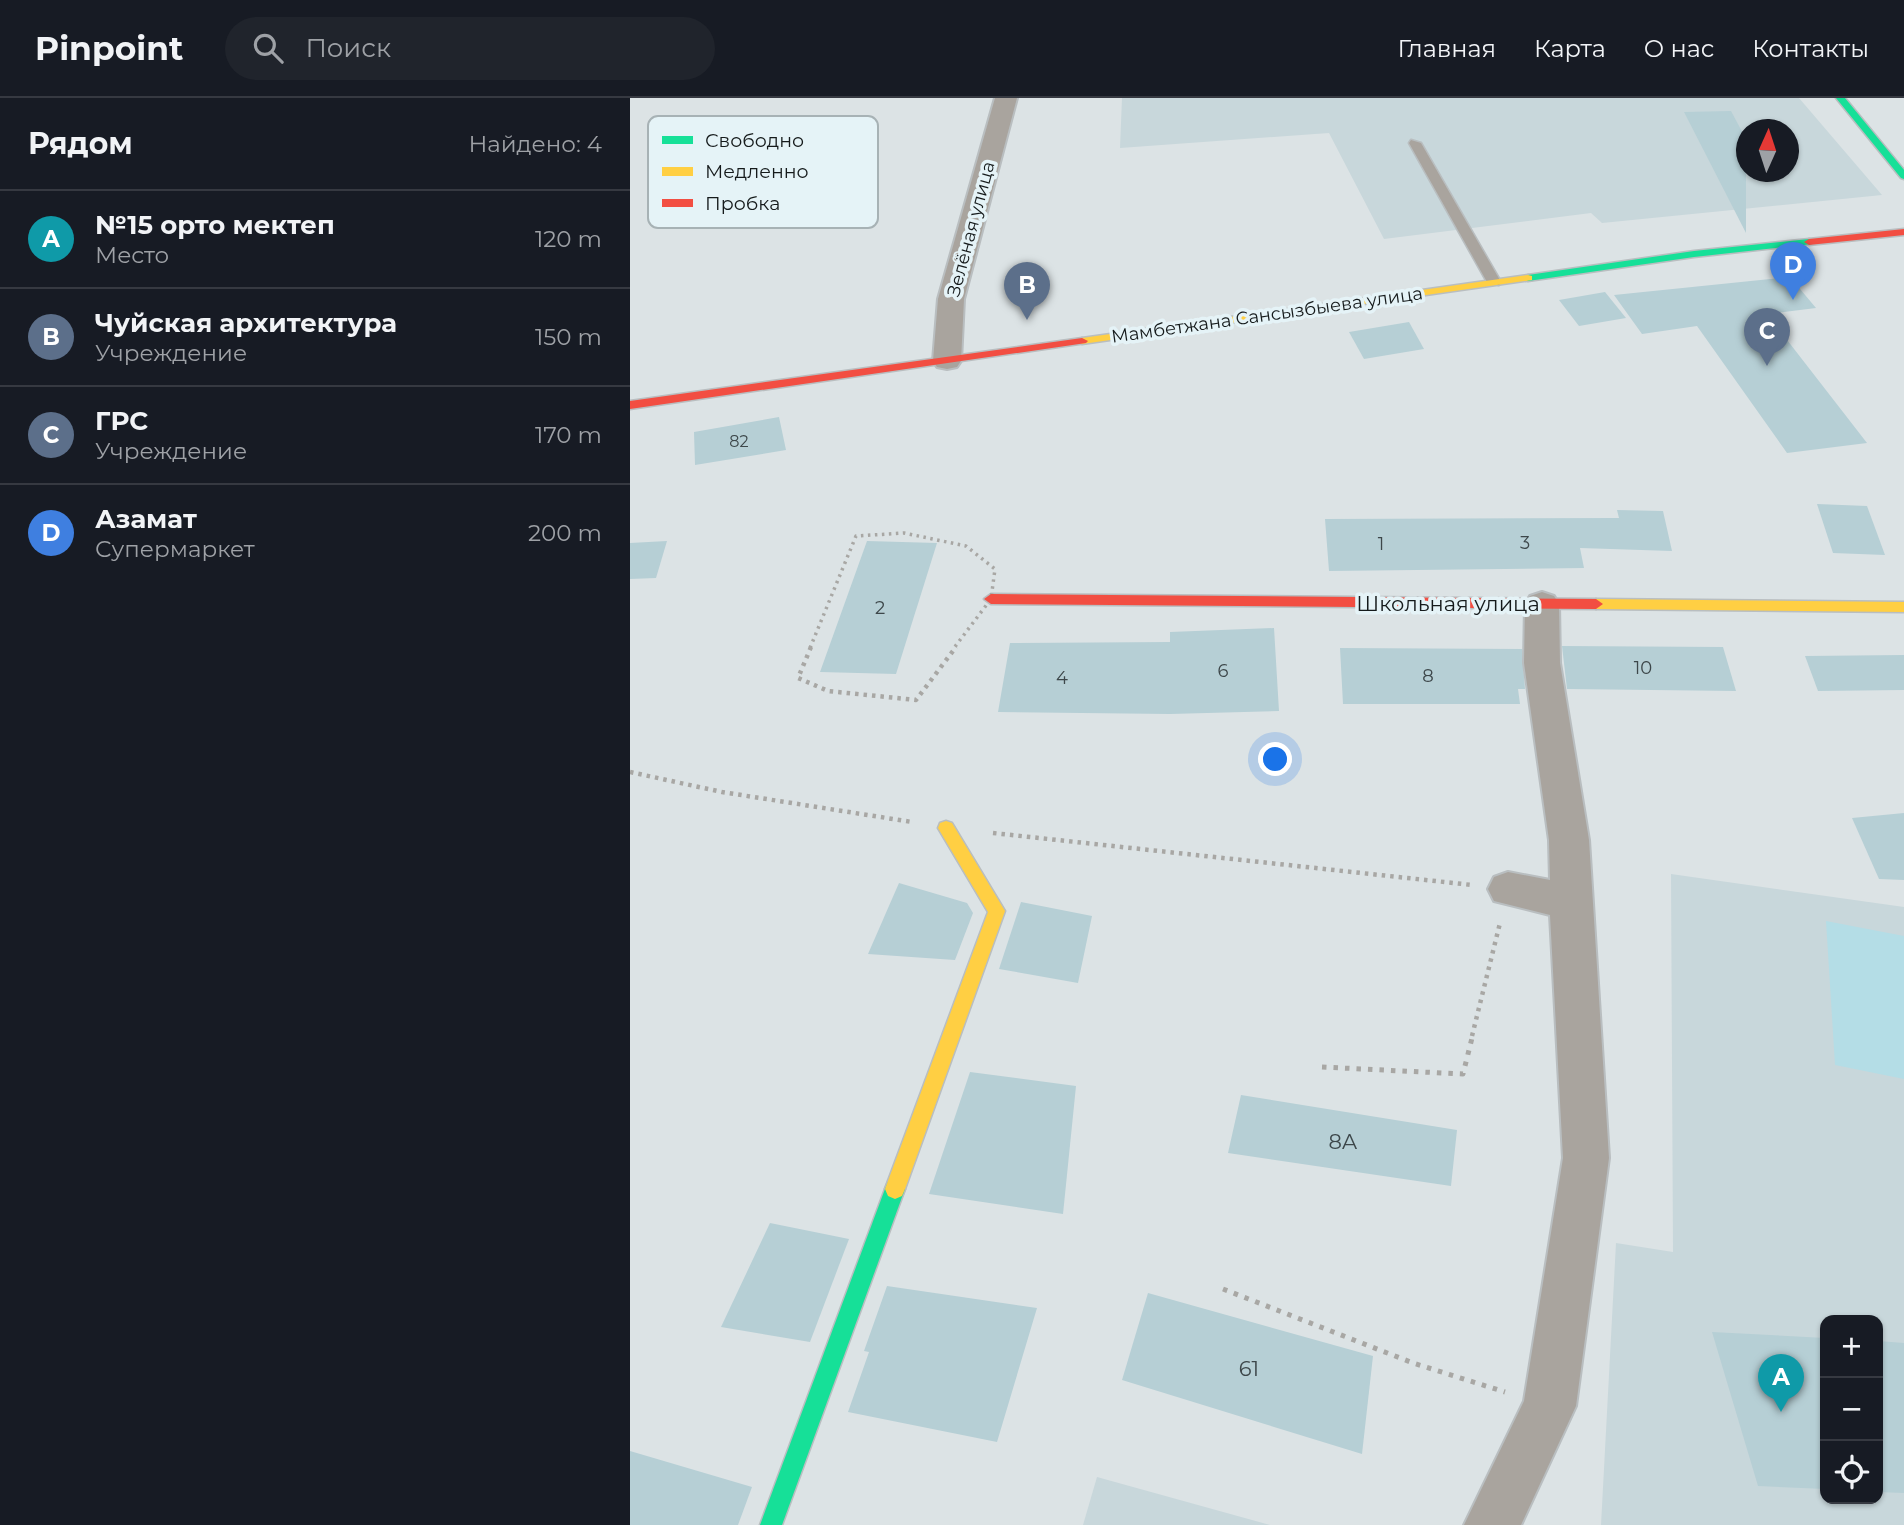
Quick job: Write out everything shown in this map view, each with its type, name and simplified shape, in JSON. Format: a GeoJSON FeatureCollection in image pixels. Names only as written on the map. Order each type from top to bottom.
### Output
{"type":"FeatureCollection","features":[{"type":"Feature","properties":{"kind":"street","name":"Зелёная улица"},"geometry":{"type":"LineString","coordinates":[[947,361],[951,299],[1006,98]]}},
{"type":"Feature","properties":{"kind":"street"},"geometry":{"type":"LineString","coordinates":[[1840,98],[1904,176]]}},
{"type":"Feature","properties":{"kind":"street","name":"Мамбетжана Сансызбыева улица"},"geometry":{"type":"LineString","coordinates":[[630,405],[1694,254],[1904,232]]}},
{"type":"Feature","properties":{"kind":"street","name":"Школьная улица"},"geometry":{"type":"LineString","coordinates":[[991,599],[1904,607]]}},
{"type":"Feature","properties":{"kind":"street"},"geometry":{"type":"LineString","coordinates":[[1492,1525],[1549,1406],[1586,1158],[1570,902],[1569,839],[1542,663],[1542,604]]}},
{"type":"Feature","properties":{"kind":"street"},"geometry":{"type":"LineString","coordinates":[[771,1525],[997,911],[946,828]]}},
{"type":"Feature","properties":{"kind":"street"},"geometry":{"type":"LineString","coordinates":[[1508,889],[1570,902]]}},
{"type":"Feature","properties":{"kind":"lane"},"geometry":{"type":"LineString","coordinates":[[1415,142],[1494,282]]}},
{"type":"Feature","properties":{"kind":"path"},"geometry":{"type":"LineString","coordinates":[[904,533],[966,546],[995,569],[991,599],[916,700],[828,691],[798,678],[856,536],[904,533]]}},
{"type":"Feature","properties":{"kind":"path"},"geometry":{"type":"LineString","coordinates":[[630,772],[722,792],[946,828],[1508,889],[1463,1074],[1322,1067]]}},
{"type":"Feature","properties":{"kind":"path"},"geometry":{"type":"LineString","coordinates":[[1223,1289],[1413,1363],[1549,1406]]}},
{"type":"Feature","properties":{"kind":"shaded area"},"geometry":{"type":"Polygon","coordinates":[[[1122,98],[1799,98],[1882,195],[1602,223],[1591,213],[1384,239],[1329,133],[1120,148],[1122,98]]]}},
{"type":"Feature","properties":{"kind":"shaded area"},"geometry":{"type":"Polygon","coordinates":[[[1671,874],[1904,907],[1904,1525],[1601,1525],[1616,1243],[1673,1252],[1671,874]]]}},
{"type":"Feature","properties":{"kind":"shaded area"},"geometry":{"type":"Polygon","coordinates":[[[1826,921],[1904,936],[1904,1079],[1835,1065],[1826,921]]]}},
{"type":"Feature","properties":{"kind":"shaded area"},"geometry":{"type":"Polygon","coordinates":[[[1097,1477],[1270,1525],[1083,1525],[1097,1477]]]}},
{"type":"Feature","properties":{"kind":"building"},"geometry":{"type":"Polygon","coordinates":[[[1731,111],[1736,120],[1736,182],[1746,182],[1746,233],[1684,112],[1731,111]]]}},
{"type":"Feature","properties":{"kind":"building"},"geometry":{"type":"Polygon","coordinates":[[[1790,277],[1816,308],[1767,314],[1867,443],[1787,453],[1697,326],[1642,334],[1614,295],[1790,277]]]}},
{"type":"Feature","properties":{"kind":"building"},"geometry":{"type":"Polygon","coordinates":[[[1605,292],[1626,318],[1579,326],[1559,300],[1605,292]]]}},
{"type":"Feature","properties":{"kind":"building"},"geometry":{"type":"Polygon","coordinates":[[[1409,322],[1424,349],[1364,359],[1349,332],[1409,322]]]}},
{"type":"Feature","properties":{"kind":"building"},"geometry":{"type":"Polygon","coordinates":[[[779,417],[786,450],[695,465],[694,432],[779,417]]]}},
{"type":"Feature","properties":{"kind":"building"},"geometry":{"type":"Polygon","coordinates":[[[1817,504],[1867,506],[1885,555],[1833,553],[1817,504]]]}},
{"type":"Feature","properties":{"kind":"building"},"geometry":{"type":"Polygon","coordinates":[[[1617,510],[1663,511],[1672,551],[1580,548],[1584,568],[1329,571],[1325,519],[1619,518],[1617,510]]]}},
{"type":"Feature","properties":{"kind":"building"},"geometry":{"type":"Polygon","coordinates":[[[667,541],[656,578],[630,579],[630,543],[667,541]]]}},
{"type":"Feature","properties":{"kind":"building"},"geometry":{"type":"Polygon","coordinates":[[[867,541],[937,543],[896,674],[820,672],[867,541]]]}},
{"type":"Feature","properties":{"kind":"building"},"geometry":{"type":"Polygon","coordinates":[[[1274,628],[1279,711],[1170,714],[998,712],[1010,643],[1170,642],[1170,632],[1274,628]]]}},
{"type":"Feature","properties":{"kind":"building"},"geometry":{"type":"Polygon","coordinates":[[[1562,646],[1723,647],[1736,691],[1567,689],[1562,646]]]}},
{"type":"Feature","properties":{"kind":"building"},"geometry":{"type":"Polygon","coordinates":[[[1340,648],[1522,649],[1525,689],[1518,689],[1520,704],[1343,704],[1340,648]]]}},
{"type":"Feature","properties":{"kind":"building"},"geometry":{"type":"Polygon","coordinates":[[[1904,655],[1904,690],[1818,691],[1805,656],[1904,655]]]}},
{"type":"Feature","properties":{"kind":"building"},"geometry":{"type":"Polygon","coordinates":[[[1904,813],[1904,880],[1879,879],[1852,818],[1904,813]]]}},
{"type":"Feature","properties":{"kind":"building"},"geometry":{"type":"Polygon","coordinates":[[[899,883],[967,903],[973,913],[955,960],[868,954],[899,883]]]}},
{"type":"Feature","properties":{"kind":"building"},"geometry":{"type":"Polygon","coordinates":[[[1021,902],[1092,916],[1078,983],[999,969],[1021,902]]]}},
{"type":"Feature","properties":{"kind":"building"},"geometry":{"type":"Polygon","coordinates":[[[970,1072],[1076,1086],[1063,1214],[929,1194],[970,1072]]]}},
{"type":"Feature","properties":{"kind":"building"},"geometry":{"type":"Polygon","coordinates":[[[1241,1095],[1457,1130],[1451,1186],[1228,1153],[1241,1095]]]}},
{"type":"Feature","properties":{"kind":"building"},"geometry":{"type":"Polygon","coordinates":[[[770,1223],[849,1239],[810,1342],[721,1327],[770,1223]]]}},
{"type":"Feature","properties":{"kind":"building"},"geometry":{"type":"Polygon","coordinates":[[[887,1286],[1037,1308],[997,1442],[848,1412],[869,1352],[864,1351],[887,1286]]]}},
{"type":"Feature","properties":{"kind":"building"},"geometry":{"type":"Polygon","coordinates":[[[1148,1293],[1373,1356],[1362,1454],[1122,1380],[1148,1293]]]}},
{"type":"Feature","properties":{"kind":"building"},"geometry":{"type":"Polygon","coordinates":[[[1712,1332],[1820,1338],[1820,1489],[1758,1486],[1712,1332]]]}},
{"type":"Feature","properties":{"kind":"building"},"geometry":{"type":"Polygon","coordinates":[[[1883,1341],[1904,1343],[1904,1493],[1883,1492],[1883,1341]]]}},
{"type":"Feature","properties":{"kind":"building"},"geometry":{"type":"Polygon","coordinates":[[[630,1451],[752,1487],[738,1525],[630,1525],[630,1451]]]}},
{"type":"Feature","properties":{"kind":"traffic: fast"},"geometry":{"type":"LineString","coordinates":[[1840,98],[1904,176]]}},
{"type":"Feature","properties":{"kind":"traffic: fast"},"geometry":{"type":"LineString","coordinates":[[1528,278],[1694,254],[1809,242]]}},
{"type":"Feature","properties":{"kind":"traffic: fast"},"geometry":{"type":"LineString","coordinates":[[771,1525],[895,1189]]}},
{"type":"Feature","properties":{"kind":"traffic: slow"},"geometry":{"type":"LineString","coordinates":[[1082,341],[1528,278]]}},
{"type":"Feature","properties":{"kind":"traffic: slow"},"geometry":{"type":"LineString","coordinates":[[1596,604],[1904,607]]}},
{"type":"Feature","properties":{"kind":"traffic: slow"},"geometry":{"type":"LineString","coordinates":[[895,1189],[997,911],[946,828]]}},
{"type":"Feature","properties":{"kind":"traffic: jam"},"geometry":{"type":"LineString","coordinates":[[1809,242],[1904,232]]}},
{"type":"Feature","properties":{"kind":"traffic: jam"},"geometry":{"type":"LineString","coordinates":[[630,405],[1082,341]]}},
{"type":"Feature","properties":{"kind":"traffic: jam"},"geometry":{"type":"LineString","coordinates":[[991,599],[1596,604]]}},
{"type":"Feature","properties":{"kind":"place","name":"Азамат"},"geometry":{"type":"Point","coordinates":[1793,300]}},
{"type":"Feature","properties":{"kind":"place","name":"Чуйская архитектура"},"geometry":{"type":"Point","coordinates":[1027,320]}},
{"type":"Feature","properties":{"kind":"place","name":"ГРС"},"geometry":{"type":"Point","coordinates":[1767,366]}},
{"type":"Feature","properties":{"kind":"place","name":"№15 орто мектеп"},"geometry":{"type":"Point","coordinates":[1781,1412]}}]}
